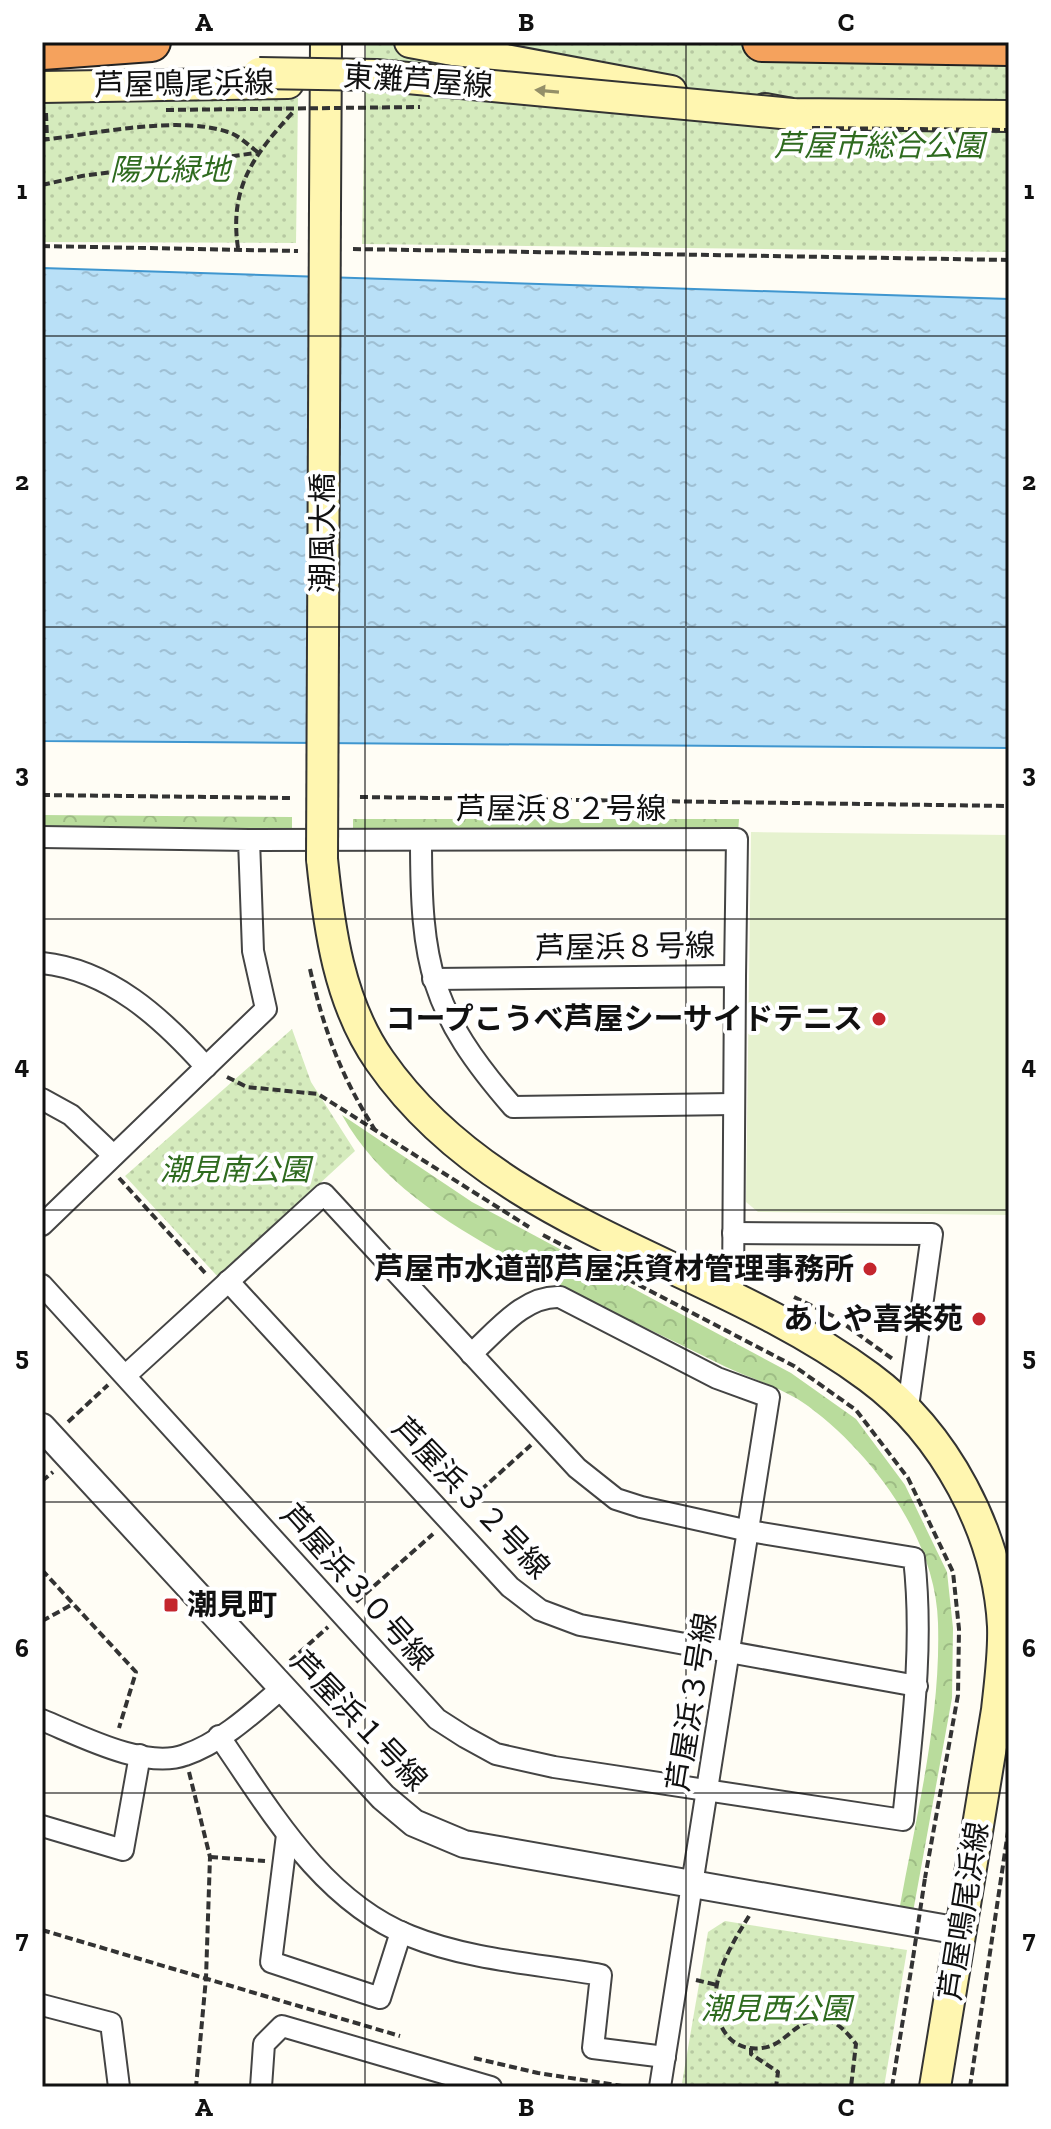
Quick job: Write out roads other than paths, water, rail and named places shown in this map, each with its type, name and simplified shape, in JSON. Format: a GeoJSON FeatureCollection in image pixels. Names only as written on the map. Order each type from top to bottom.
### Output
{"type":"FeatureCollection","features":[{"type":"Feature","properties":{"kind":"highway"},"geometry":{"type":"LineString","coordinates":[[42,50],[151,42]]}},
{"type":"Feature","properties":{"kind":"highway"},"geometry":{"type":"LineString","coordinates":[[762,42],[1009,46]]}},
{"type":"Feature","properties":{"kind":"main road"},"geometry":{"type":"LineString","coordinates":[[326,42],[326,82]]}},
{"type":"Feature","properties":{"kind":"main road","name":"東灘芦屋線"},"geometry":{"type":"LineString","coordinates":[[410,42],[792,114]]}},
{"type":"Feature","properties":{"kind":"main road","name":"東灘芦屋線"},"geometry":{"type":"LineString","coordinates":[[42,75],[376,75],[792,114],[1009,116]]}},
{"type":"Feature","properties":{"kind":"main road","name":"芦屋鳴尾浜線"},"geometry":{"type":"LineString","coordinates":[[44,100],[326,82]]}},
{"type":"Feature","properties":{"kind":"main road","name":"潮風大橋"},"geometry":{"type":"LineString","coordinates":[[322,859],[326,82]]}},
{"type":"Feature","properties":{"kind":"main road","name":"芦屋鳴尾浜線"},"geometry":{"type":"LineString","coordinates":[[322,859],[335,951],[351,1005],[379,1059],[417,1107],[452,1142],[513,1185],[568,1217],[733,1299],[851,1364],[872,1379],[940,1452],[970,1502],[993,1567],[1003,1624],[997,1710],[935,2087]]}},
{"type":"Feature","properties":{"kind":"street","name":"芦屋浜８２号線"},"geometry":{"type":"LineString","coordinates":[[42,837],[249,840],[737,839],[735,976]]}},
{"type":"Feature","properties":{"kind":"street"},"geometry":{"type":"LineString","coordinates":[[42,1225],[266,1009],[253,951],[249,840]]}},
{"type":"Feature","properties":{"kind":"street"},"geometry":{"type":"LineString","coordinates":[[421,840],[423,921],[433,979],[461,1043],[513,1107],[734,1104]]}},
{"type":"Feature","properties":{"kind":"street"},"geometry":{"type":"LineString","coordinates":[[42,963],[102,980],[139,1002],[178,1036],[206,1067]]}},
{"type":"Feature","properties":{"kind":"street","name":"芦屋浜８号線"},"geometry":{"type":"LineString","coordinates":[[433,979],[735,976],[733,1299]]}},
{"type":"Feature","properties":{"kind":"street"},"geometry":{"type":"LineString","coordinates":[[42,1099],[71,1115],[110,1159]]}},
{"type":"Feature","properties":{"kind":"street"},"geometry":{"type":"LineString","coordinates":[[123,1374],[324,1194],[545,1433],[596,1486],[616,1499],[749,1531],[914,1558],[919,1614],[917,1686]]}},
{"type":"Feature","properties":{"kind":"street"},"geometry":{"type":"LineString","coordinates":[[733,1233],[932,1234],[907,1414]]}},
{"type":"Feature","properties":{"kind":"street","name":"芦屋浜３２号線"},"geometry":{"type":"LineString","coordinates":[[224,1284],[510,1587],[540,1610],[580,1625],[917,1686]]}},
{"type":"Feature","properties":{"kind":"street","name":"芦屋浜３０号線"},"geometry":{"type":"LineString","coordinates":[[42,1285],[437,1719],[496,1754],[554,1767],[903,1820],[917,1686]]}},
{"type":"Feature","properties":{"kind":"street","name":"芦屋浜３号線"},"geometry":{"type":"LineString","coordinates":[[471,1354],[519,1311],[543,1296],[560,1297],[717,1378],[769,1397],[731,1653],[660,2087]]}},
{"type":"Feature","properties":{"kind":"street","name":"芦屋浜１号線"},"geometry":{"type":"LineString","coordinates":[[47,1432],[383,1797],[414,1823],[464,1844],[960,1931]]}},
{"type":"Feature","properties":{"kind":"street"},"geometry":{"type":"LineString","coordinates":[[42,1720],[113,1749],[163,1759],[184,1756],[219,1736],[277,1682]]}},
{"type":"Feature","properties":{"kind":"street"},"geometry":{"type":"LineString","coordinates":[[219,1736],[287,1835],[328,1880],[370,1914],[401,1932],[470,1952],[601,1975],[593,2048],[665,2057]]}},
{"type":"Feature","properties":{"kind":"street"},"geometry":{"type":"LineString","coordinates":[[42,1826],[123,1850],[140,1755]]}},
{"type":"Feature","properties":{"kind":"street"},"geometry":{"type":"LineString","coordinates":[[287,1835],[271,1962],[380,1998],[401,1932]]}},
{"type":"Feature","properties":{"kind":"street"},"geometry":{"type":"LineString","coordinates":[[42,2005],[111,2023],[119,2087]]}},
{"type":"Feature","properties":{"kind":"street"},"geometry":{"type":"LineString","coordinates":[[261,2087],[264,2044],[282,2026],[491,2087]]}},
{"type":"Feature","properties":{"kind":"water"},"geometry":{"type":"Polygon","coordinates":[[[42,268],[1009,299],[1009,748],[42,741],[42,268]]]}},
{"type":"Feature","properties":{"kind":"place","name":"コープこうべ芦屋シーサイドテニス"},"geometry":{"type":"Point","coordinates":[879,1019]}},
{"type":"Feature","properties":{"kind":"place","name":"芦屋市水道部芦屋浜資材管理事務所"},"geometry":{"type":"Point","coordinates":[870,1269]}},
{"type":"Feature","properties":{"kind":"place","name":"あしや喜楽苑"},"geometry":{"type":"Point","coordinates":[979,1319]}},
{"type":"Feature","properties":{"kind":"place","name":"潮見町"},"geometry":{"type":"Point","coordinates":[171,1605]}},
{"type":"Feature","properties":{"kind":"park label","name":"芦屋市総合公園"},"geometry":{"type":"Point","coordinates":[879,146]}},
{"type":"Feature","properties":{"kind":"park label","name":"陽光緑地"},"geometry":{"type":"Point","coordinates":[170,170]}},
{"type":"Feature","properties":{"kind":"park label","name":"潮見南公園"},"geometry":{"type":"Point","coordinates":[235,1170]}},
{"type":"Feature","properties":{"kind":"park label","name":"潮見西公園"},"geometry":{"type":"Point","coordinates":[776,2009]}}]}
